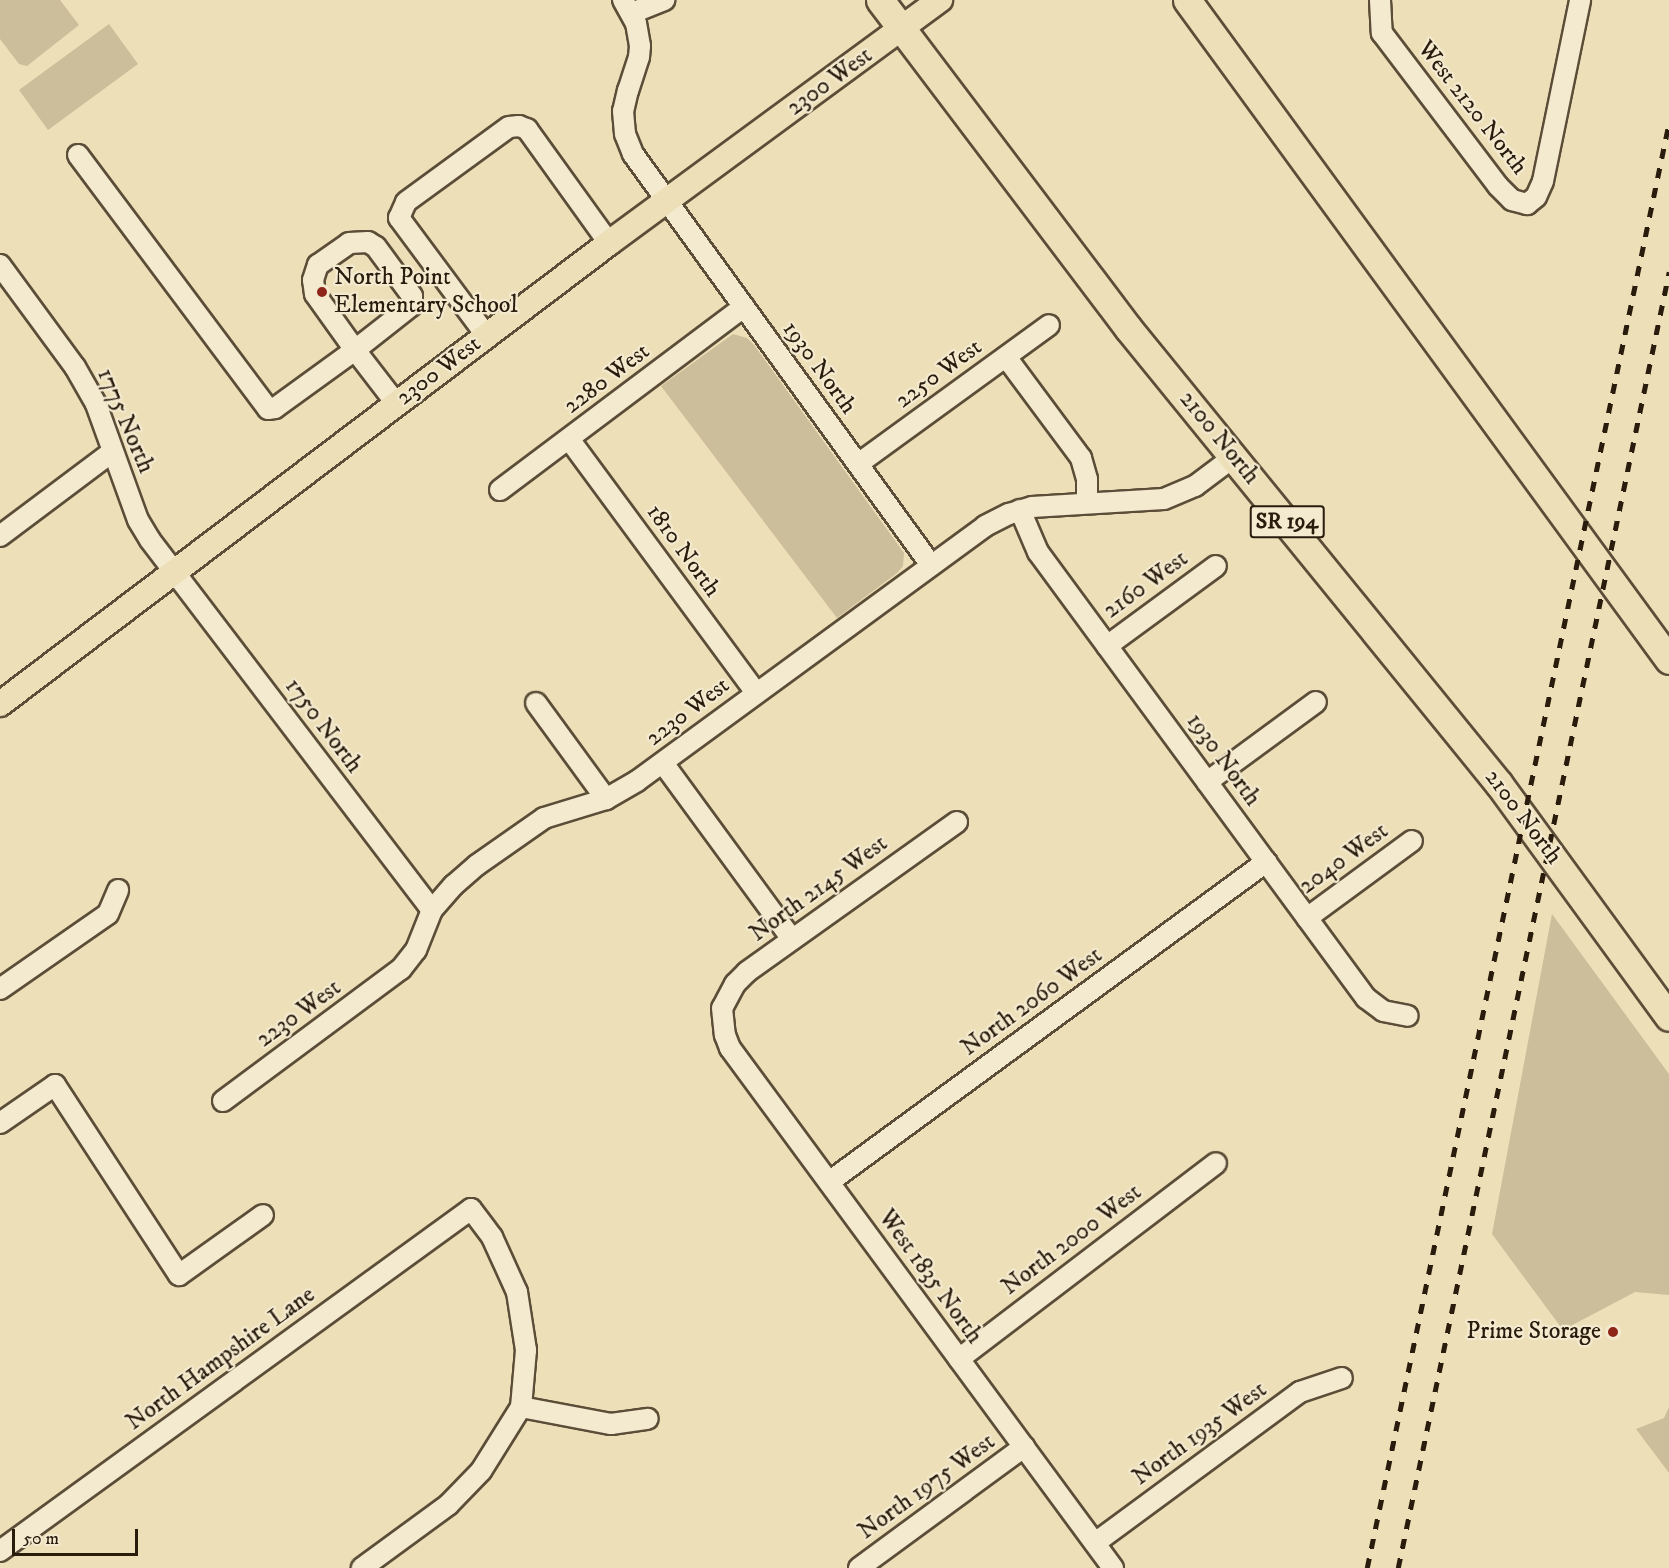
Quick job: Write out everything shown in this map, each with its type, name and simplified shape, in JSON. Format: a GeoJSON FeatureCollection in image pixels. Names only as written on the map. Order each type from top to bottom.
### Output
{"type":"FeatureCollection","features":[{"type":"Feature","properties":{"kind":"highway","name":"2100 North"},"geometry":{"type":"LineString","coordinates":[[880,0],[1128,328],[1235,456],[1499,784],[1669,1017]]}},
{"type":"Feature","properties":{"kind":"highway"},"geometry":{"type":"LineString","coordinates":[[1187,0],[1669,660]]}},
{"type":"Feature","properties":{"kind":"main road","name":"2300 West"},"geometry":{"type":"LineString","coordinates":[[0,704],[486,335],[940,0]]}},
{"type":"Feature","properties":{"kind":"street"},"geometry":{"type":"LineString","coordinates":[[627,6],[665,0]]}},
{"type":"Feature","properties":{"kind":"street","name":"West 2120 North"},"geometry":{"type":"LineString","coordinates":[[1380,0],[1382,33],[1498,186],[1512,200],[1527,204],[1536,197],[1543,181],[1580,0]]}},
{"type":"Feature","properties":{"kind":"street","name":"1930 North"},"geometry":{"type":"LineString","coordinates":[[627,6],[640,46],[636,69],[624,100],[625,134],[633,154],[931,565]]}},
{"type":"Feature","properties":{"kind":"street"},"geometry":{"type":"LineString","coordinates":[[486,335],[399,218],[406,202],[509,127],[519,126],[527,129],[609,243]]}},
{"type":"Feature","properties":{"kind":"street"},"geometry":{"type":"LineString","coordinates":[[78,155],[268,409],[275,408],[355,350],[411,306],[412,296],[376,247],[368,242],[349,243],[318,265],[313,280],[315,294],[355,350],[396,403]]}},
{"type":"Feature","properties":{"kind":"street","name":"1775 North"},"geometry":{"type":"LineString","coordinates":[[3,277],[75,367],[96,404],[138,520],[173,572]]}},
{"type":"Feature","properties":{"kind":"street","name":"2280 West"},"geometry":{"type":"LineString","coordinates":[[500,490],[744,307]]}},
{"type":"Feature","properties":{"kind":"street","name":"2250 West"},"geometry":{"type":"LineString","coordinates":[[858,464],[1049,325]]}},
{"type":"Feature","properties":{"kind":"street"},"geometry":{"type":"LineString","coordinates":[[1006,357],[1081,458],[1087,479],[1087,503]]}},
{"type":"Feature","properties":{"kind":"street","name":"1810 North"},"geometry":{"type":"LineString","coordinates":[[569,439],[756,693]]}},
{"type":"Feature","properties":{"kind":"street"},"geometry":{"type":"LineString","coordinates":[[0,536],[112,452]]}},
{"type":"Feature","properties":{"kind":"street","name":"2230 West"},"geometry":{"type":"LineString","coordinates":[[223,1101],[401,969],[416,950],[432,910],[454,885],[477,865],[533,824],[557,812],[606,799],[663,763],[985,526],[1020,510],[1087,503],[1143,502],[1175,496],[1195,486],[1235,456]]}},
{"type":"Feature","properties":{"kind":"street","name":"1930 North"},"geometry":{"type":"LineString","coordinates":[[1020,510],[1038,552],[1366,998],[1383,1011],[1408,1016]]}},
{"type":"Feature","properties":{"kind":"street","name":"2160 West"},"geometry":{"type":"LineString","coordinates":[[1107,646],[1216,566]]}},
{"type":"Feature","properties":{"kind":"street","name":"1750 North"},"geometry":{"type":"LineString","coordinates":[[173,572],[432,910]]}},
{"type":"Feature","properties":{"kind":"street"},"geometry":{"type":"LineString","coordinates":[[1207,782],[1316,702]]}},
{"type":"Feature","properties":{"kind":"street"},"geometry":{"type":"LineString","coordinates":[[536,703],[606,799]]}},
{"type":"Feature","properties":{"kind":"street"},"geometry":{"type":"LineString","coordinates":[[663,763],[792,939]]}},
{"type":"Feature","properties":{"kind":"street","name":"North 2145 West"},"geometry":{"type":"LineString","coordinates":[[722,1008],[735,984],[747,972],[957,822]]}},
{"type":"Feature","properties":{"kind":"street","name":"2040 West"},"geometry":{"type":"LineString","coordinates":[[1307,918],[1412,841]]}},
{"type":"Feature","properties":{"kind":"street","name":"North 2060 West"},"geometry":{"type":"LineString","coordinates":[[829,1182],[1266,862]]}},
{"type":"Feature","properties":{"kind":"street"},"geometry":{"type":"LineString","coordinates":[[0,989],[108,914],[118,890]]}},
{"type":"Feature","properties":{"kind":"street","name":"West 1835 North"},"geometry":{"type":"LineString","coordinates":[[722,1008],[725,1035],[730,1048],[1113,1568]]}},
{"type":"Feature","properties":{"kind":"street"},"geometry":{"type":"LineString","coordinates":[[0,1123],[55,1085],[179,1275],[263,1215]]}},
{"type":"Feature","properties":{"kind":"street","name":"North 2000 West"},"geometry":{"type":"LineString","coordinates":[[959,1359],[1216,1163]]}},
{"type":"Feature","properties":{"kind":"street","name":"North Hampshire Lane"},"geometry":{"type":"LineString","coordinates":[[0,1551],[471,1209],[492,1238],[517,1292],[526,1350],[521,1407]]}},
{"type":"Feature","properties":{"kind":"street","name":"North 1935 West"},"geometry":{"type":"LineString","coordinates":[[1095,1543],[1300,1392],[1342,1378]]}},
{"type":"Feature","properties":{"kind":"street"},"geometry":{"type":"LineString","coordinates":[[362,1568],[448,1505],[481,1471],[521,1407],[611,1424],[648,1419]]}},
{"type":"Feature","properties":{"kind":"street","name":"North 1975 West"},"geometry":{"type":"LineString","coordinates":[[859,1568],[1024,1447]]}},
{"type":"Feature","properties":{"kind":"shaded area"},"geometry":{"type":"Polygon","coordinates":[[[0,0],[60,0],[79,25],[27,66],[19,64],[0,39],[0,0]]]}},
{"type":"Feature","properties":{"kind":"shaded area"},"geometry":{"type":"Polygon","coordinates":[[[109,24],[138,64],[48,130],[19,90],[109,24]]]}},
{"type":"Feature","properties":{"kind":"shaded area"},"geometry":{"type":"Polygon","coordinates":[[[733,334],[747,338],[754,345],[904,553],[903,566],[897,573],[837,618],[661,386],[733,334]]]}},
{"type":"Feature","properties":{"kind":"shaded area"},"geometry":{"type":"Polygon","coordinates":[[[1552,914],[1669,1074],[1669,1295],[1635,1292],[1563,1330],[1492,1234],[1552,914]]]}},
{"type":"Feature","properties":{"kind":"shaded area"},"geometry":{"type":"Polygon","coordinates":[[[1669,1407],[1669,1473],[1636,1429],[1664,1418],[1669,1407]]]}},
{"type":"Feature","properties":{"kind":"railway"},"geometry":{"type":"LineString","coordinates":[[1367,1568],[1669,122]]}},
{"type":"Feature","properties":{"kind":"railway"},"geometry":{"type":"LineString","coordinates":[[1398,1568],[1669,272]]}},
{"type":"Feature","properties":{"kind":"place","name":"North Point Elementary School"},"geometry":{"type":"Point","coordinates":[322,292]}},
{"type":"Feature","properties":{"kind":"place","name":"Prime Storage"},"geometry":{"type":"Point","coordinates":[1613,1332]}}]}
